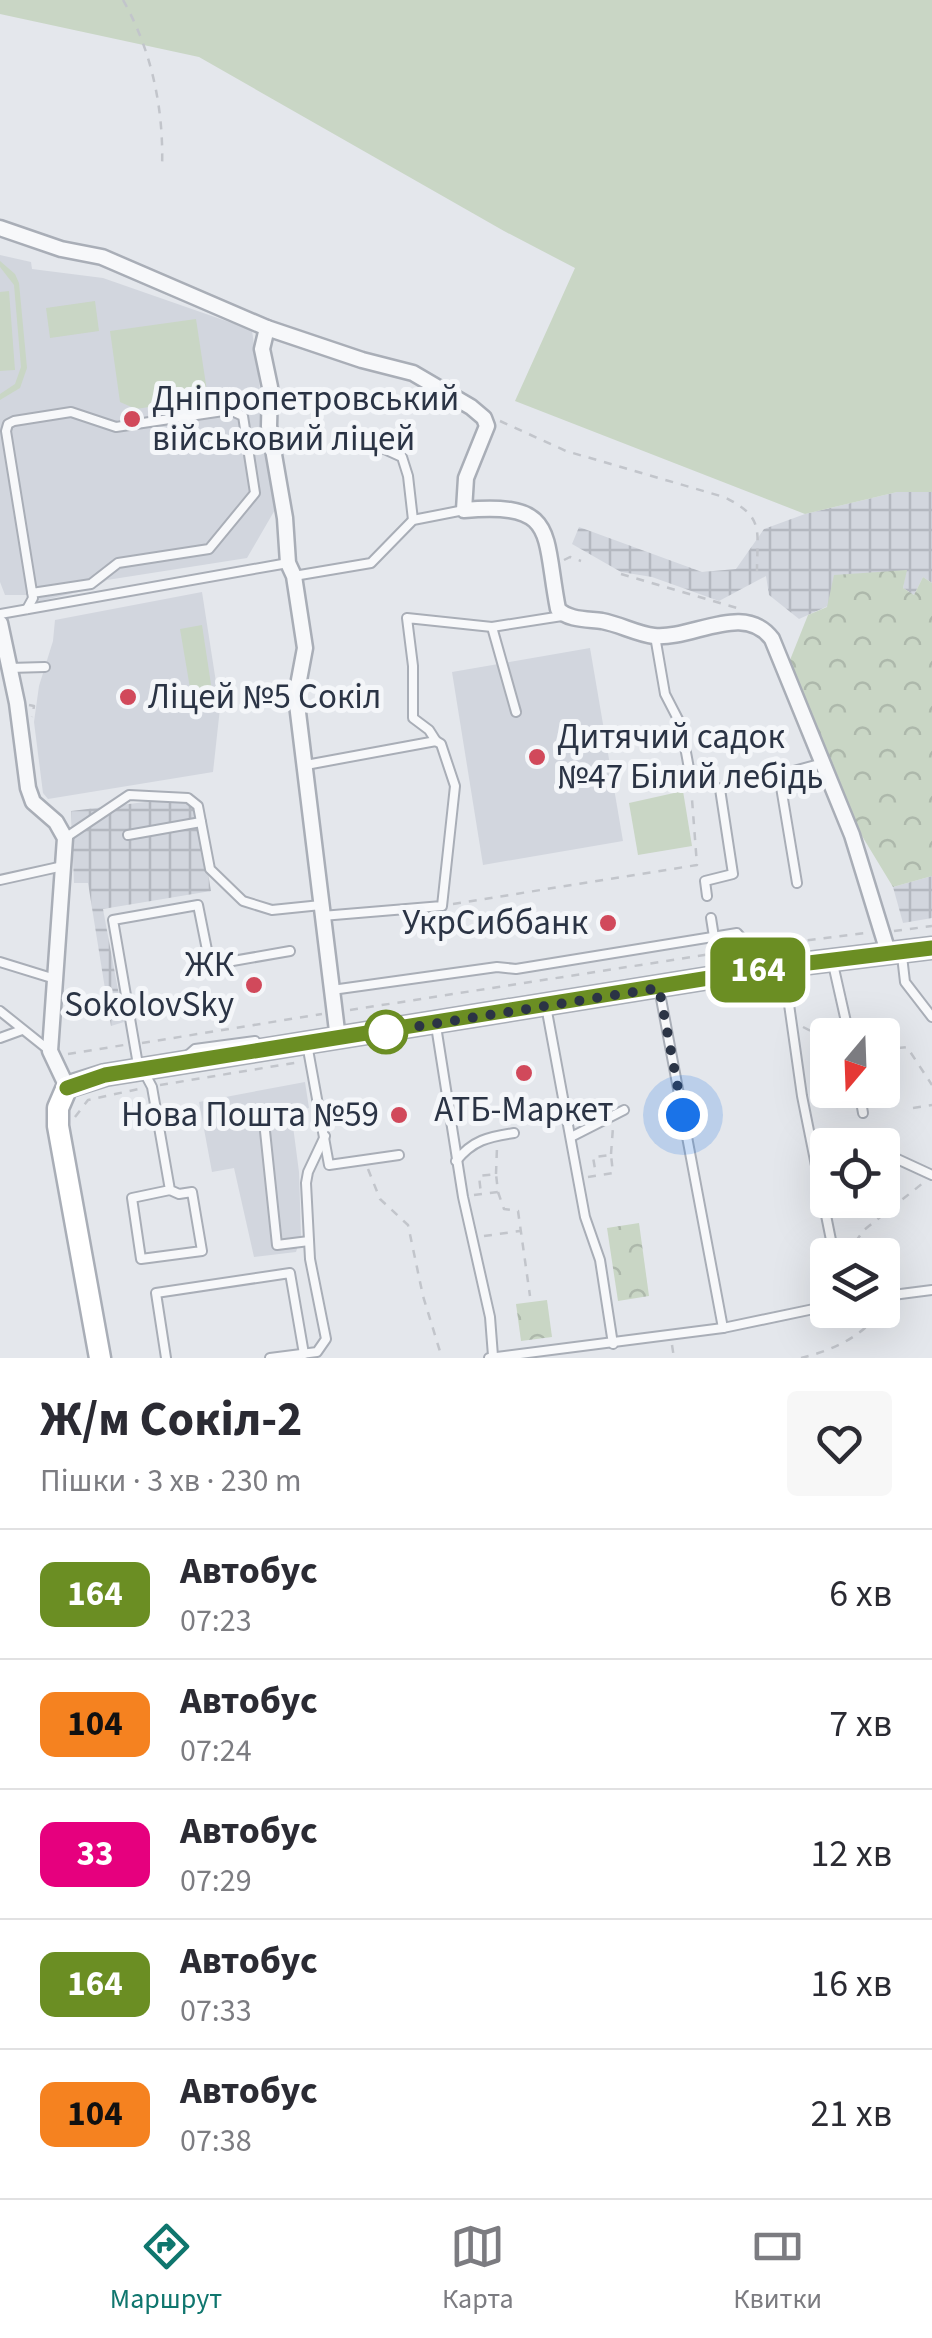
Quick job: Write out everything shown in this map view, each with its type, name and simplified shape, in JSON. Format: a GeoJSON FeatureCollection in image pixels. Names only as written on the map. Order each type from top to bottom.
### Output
{"type":"FeatureCollection","features":[{"type":"Feature","properties":{"kind":"street"},"geometry":{"type":"LineString","coordinates":[[0,228],[102,258],[267,328],[414,373],[472,408],[487,426],[466,478],[464,510],[518,509],[534,518],[543,529],[558,609],[564,616],[613,623],[655,636],[743,621],[765,630],[823,763],[895,952]]}},
{"type":"Feature","properties":{"kind":"street"},"geometry":{"type":"LineString","coordinates":[[267,328],[262,348],[270,388],[269,426],[278,516],[305,648],[296,696],[338,1039]]}},
{"type":"Feature","properties":{"kind":"street"},"geometry":{"type":"LineString","coordinates":[[0,623],[18,703],[28,788],[33,802],[56,822],[65,838],[52,1054],[67,1088]]}},
{"type":"Feature","properties":{"kind":"street"},"geometry":{"type":"LineString","coordinates":[[100,1358],[58,1126],[58,1108],[67,1088],[86,1079],[148,1078],[176,1066],[309,1052],[338,1039],[784,966],[932,948]]}},
{"type":"Feature","properties":{"kind":"lane"},"geometry":{"type":"LineString","coordinates":[[28,609],[32,593],[8,424],[71,412],[116,427],[230,410],[243,416],[255,493],[208,549],[118,563],[91,584],[32,593]]}},
{"type":"Feature","properties":{"kind":"lane"},"geometry":{"type":"LineString","coordinates":[[380,447],[402,457],[412,520]]}},
{"type":"Feature","properties":{"kind":"lane"},"geometry":{"type":"LineString","coordinates":[[0,614],[291,569],[370,562],[412,520],[464,510]]}},
{"type":"Feature","properties":{"kind":"lane"},"geometry":{"type":"LineString","coordinates":[[65,838],[128,796],[188,798],[198,806],[210,869],[243,901],[272,910],[442,906],[454,786],[441,744],[413,718],[413,666],[407,618],[492,627],[564,616]]}},
{"type":"Feature","properties":{"kind":"lane"},"geometry":{"type":"LineString","coordinates":[[492,627],[516,712]]}},
{"type":"Feature","properties":{"kind":"lane"},"geometry":{"type":"LineString","coordinates":[[655,636],[665,694],[681,725],[690,774],[720,789],[734,874],[705,881],[708,896]]}},
{"type":"Feature","properties":{"kind":"lane"},"geometry":{"type":"LineString","coordinates":[[8,668],[45,667]]}},
{"type":"Feature","properties":{"kind":"lane"},"geometry":{"type":"LineString","coordinates":[[306,765],[436,741]]}},
{"type":"Feature","properties":{"kind":"lane"},"geometry":{"type":"LineString","coordinates":[[797,883],[779,775],[823,763]]}},
{"type":"Feature","properties":{"kind":"lane"},"geometry":{"type":"LineString","coordinates":[[128,835],[201,822]]}},
{"type":"Feature","properties":{"kind":"lane"},"geometry":{"type":"LineString","coordinates":[[0,880],[63,866]]}},
{"type":"Feature","properties":{"kind":"lane"},"geometry":{"type":"LineString","coordinates":[[170,1190],[148,1078],[135,1044],[113,920],[198,904],[210,965],[290,951]]}},
{"type":"Feature","properties":{"kind":"lane"},"geometry":{"type":"LineString","coordinates":[[711,918],[714,936]]}},
{"type":"Feature","properties":{"kind":"lane"},"geometry":{"type":"LineString","coordinates":[[332,990],[496,967],[516,969],[737,933],[750,948],[755,971]]}},
{"type":"Feature","properties":{"kind":"lane"},"geometry":{"type":"LineString","coordinates":[[895,952],[905,982],[932,1016]]}},
{"type":"Feature","properties":{"kind":"lane"},"geometry":{"type":"LineString","coordinates":[[832,959],[845,1018]]}},
{"type":"Feature","properties":{"kind":"lane"},"geometry":{"type":"LineString","coordinates":[[0,962],[56,979]]}},
{"type":"Feature","properties":{"kind":"lane"},"geometry":{"type":"LineString","coordinates":[[784,966],[802,1096],[831,1238]]}},
{"type":"Feature","properties":{"kind":"lane"},"geometry":{"type":"LineString","coordinates":[[659,988],[723,1328]]}},
{"type":"Feature","properties":{"kind":"lane"},"geometry":{"type":"LineString","coordinates":[[546,1006],[585,1217],[600,1260],[613,1344]]}},
{"type":"Feature","properties":{"kind":"lane"},"geometry":{"type":"LineString","coordinates":[[0,1011],[52,1054]]}},
{"type":"Feature","properties":{"kind":"lane"},"geometry":{"type":"LineString","coordinates":[[435,1024],[456,1161],[490,1317],[491,1357],[723,1328],[810,1310]]}},
{"type":"Feature","properties":{"kind":"lane"},"geometry":{"type":"LineString","coordinates":[[0,1038],[22,1030]]}},
{"type":"Feature","properties":{"kind":"lane"},"geometry":{"type":"LineString","coordinates":[[176,1066],[195,1049],[314,1033],[338,1039]]}},
{"type":"Feature","properties":{"kind":"lane"},"geometry":{"type":"LineString","coordinates":[[309,1052],[329,1165],[399,1155]]}},
{"type":"Feature","properties":{"kind":"lane"},"geometry":{"type":"LineString","coordinates":[[863,1108],[864,1112]]}},
{"type":"Feature","properties":{"kind":"lane"},"geometry":{"type":"LineString","coordinates":[[571,1136],[624,1110]]}},
{"type":"Feature","properties":{"kind":"lane"},"geometry":{"type":"LineString","coordinates":[[265,1131],[277,1245],[309,1241]]}},
{"type":"Feature","properties":{"kind":"lane"},"geometry":{"type":"LineString","coordinates":[[456,1161],[469,1145],[514,1133]]}},
{"type":"Feature","properties":{"kind":"lane"},"geometry":{"type":"LineString","coordinates":[[270,1358],[316,1352],[326,1339],[309,1241],[308,1172],[325,1136]]}},
{"type":"Feature","properties":{"kind":"lane"},"geometry":{"type":"LineString","coordinates":[[900,1160],[932,1175]]}},
{"type":"Feature","properties":{"kind":"lane"},"geometry":{"type":"LineString","coordinates":[[170,1190],[179,1194],[192,1192],[202,1251],[140,1259],[132,1198],[170,1190]]}},
{"type":"Feature","properties":{"kind":"lane"},"geometry":{"type":"LineString","coordinates":[[166,1358],[156,1293],[290,1273],[304,1354]]}},
{"type":"Feature","properties":{"kind":"lane"},"geometry":{"type":"LineString","coordinates":[[900,1294],[932,1290]]}},
{"type":"Feature","properties":{"kind":"path"},"geometry":{"type":"LineString","coordinates":[[122,0],[146,50],[161,116],[162,168]]}},
{"type":"Feature","properties":{"kind":"path"},"geometry":{"type":"LineString","coordinates":[[472,408],[566,451],[724,497],[746,508],[757,526],[756,571]]}},
{"type":"Feature","properties":{"kind":"path"},"geometry":{"type":"LineString","coordinates":[[550,567],[570,557],[581,561]]}},
{"type":"Feature","properties":{"kind":"path"},"geometry":{"type":"LineString","coordinates":[[621,574],[744,610]]}},
{"type":"Feature","properties":{"kind":"path"},"geometry":{"type":"LineString","coordinates":[[442,906],[698,865],[690,774]]}},
{"type":"Feature","properties":{"kind":"path"},"geometry":{"type":"LineString","coordinates":[[52,1054],[805,939]]}},
{"type":"Feature","properties":{"kind":"path"},"geometry":{"type":"LineString","coordinates":[[793,1022],[810,1031]]}},
{"type":"Feature","properties":{"kind":"path"},"geometry":{"type":"LineString","coordinates":[[900,1047],[907,1046],[932,1084]]}},
{"type":"Feature","properties":{"kind":"path"},"geometry":{"type":"LineString","coordinates":[[70,1122],[88,1100],[148,1078],[309,1052]]}},
{"type":"Feature","properties":{"kind":"path"},"geometry":{"type":"LineString","coordinates":[[802,1096],[810,1095]]}},
{"type":"Feature","properties":{"kind":"path"},"geometry":{"type":"LineString","coordinates":[[914,1108],[932,1105]]}},
{"type":"Feature","properties":{"kind":"path"},"geometry":{"type":"LineString","coordinates":[[610,1155],[594,1158],[596,1176],[612,1174],[614,1116]]}},
{"type":"Feature","properties":{"kind":"path"},"geometry":{"type":"LineString","coordinates":[[498,1135],[498,1192],[504,1208],[518,1211],[530,1296]]}},
{"type":"Feature","properties":{"kind":"path"},"geometry":{"type":"LineString","coordinates":[[365,1160],[380,1199],[408,1225],[423,1296],[442,1358]]}},
{"type":"Feature","properties":{"kind":"path"},"geometry":{"type":"LineString","coordinates":[[496,1174],[479,1176],[480,1194],[498,1192]]}},
{"type":"Feature","properties":{"kind":"path"},"geometry":{"type":"LineString","coordinates":[[858,1238],[932,1175]]}},
{"type":"Feature","properties":{"kind":"path"},"geometry":{"type":"LineString","coordinates":[[485,1236],[520,1231]]}},
{"type":"Feature","properties":{"kind":"path"},"geometry":{"type":"LineString","coordinates":[[801,1358],[819,1354],[865,1328]]}},
{"type":"Feature","properties":{"kind":"path"},"geometry":{"type":"LineString","coordinates":[[671,1335],[674,1358]]}},
{"type":"Feature","properties":{"kind":"shaded area","name":"Дніпропетровський військовий ліцей"},"geometry":{"type":"Polygon","coordinates":[[[0,255],[31,262],[32,269],[103,278],[252,330],[276,508],[247,558],[107,580],[95,588],[40,601],[26,595],[5,595],[0,582],[0,255]]]}},
{"type":"Feature","properties":{"kind":"shaded area"},"geometry":{"type":"Polygon","coordinates":[[[897,492],[932,492],[932,583],[923,577],[914,595],[903,588],[906,571],[799,619],[769,595],[766,576],[719,601],[652,577],[621,572],[572,544],[579,527],[702,572],[736,569],[764,529],[805,514],[897,492]]]}},
{"type":"Feature","properties":{"kind":"shaded area","name":"Ліцей №5 Сокіл"},"geometry":{"type":"Polygon","coordinates":[[[202,592],[220,708],[213,772],[48,799],[43,793],[34,722],[55,620],[202,592]]]}},
{"type":"Feature","properties":{"kind":"shaded area","name":"Дитячий садок №47 Білий лебідь"},"geometry":{"type":"Polygon","coordinates":[[[590,648],[623,841],[483,865],[452,672],[590,648]]]}},
{"type":"Feature","properties":{"kind":"shaded area"},"geometry":{"type":"Polygon","coordinates":[[[195,796],[211,891],[103,909],[124,1022],[111,1026],[88,883],[74,883],[71,811],[195,796]]]}},
{"type":"Feature","properties":{"kind":"shaded area"},"geometry":{"type":"Polygon","coordinates":[[[932,876],[932,918],[903,923],[893,887],[932,876]]]}},
{"type":"Feature","properties":{"kind":"shaded area"},"geometry":{"type":"Polygon","coordinates":[[[305,1082],[309,1108],[291,1111],[299,1172],[301,1236],[296,1252],[254,1257],[234,1168],[212,1172],[199,1102],[305,1082]]]}},
{"type":"Feature","properties":{"kind":"green space"},"geometry":{"type":"Polygon","coordinates":[[[0,0],[932,0],[932,492],[897,492],[805,514],[515,401],[575,268],[199,57],[0,14],[0,0]]]}},
{"type":"Feature","properties":{"kind":"green space"},"geometry":{"type":"Polygon","coordinates":[[[0,261],[19,283],[27,368],[20,388],[0,400],[0,394],[15,384],[21,367],[14,285],[0,267],[0,261]]]}},
{"type":"Feature","properties":{"kind":"green space"},"geometry":{"type":"Polygon","coordinates":[[[9,291],[15,370],[0,371],[0,292],[9,291]]]}},
{"type":"Feature","properties":{"kind":"green space"},"geometry":{"type":"Polygon","coordinates":[[[95,301],[99,331],[50,338],[46,308],[95,301]]]}},
{"type":"Feature","properties":{"kind":"green space"},"geometry":{"type":"Polygon","coordinates":[[[196,319],[208,398],[136,409],[120,402],[110,331],[196,319]]]}},
{"type":"Feature","properties":{"kind":"green space"},"geometry":{"type":"Polygon","coordinates":[[[907,570],[903,588],[914,595],[923,577],[932,583],[932,876],[893,887],[862,836],[790,660],[808,615],[827,607],[834,575],[907,570]]]}},
{"type":"Feature","properties":{"kind":"green space"},"geometry":{"type":"Polygon","coordinates":[[[202,625],[212,691],[191,694],[180,629],[202,625]]]}},
{"type":"Feature","properties":{"kind":"green space"},"geometry":{"type":"Polygon","coordinates":[[[683,791],[692,846],[638,855],[629,803],[683,791]]]}},
{"type":"Feature","properties":{"kind":"green space"},"geometry":{"type":"Polygon","coordinates":[[[639,1223],[649,1296],[618,1301],[607,1228],[639,1223]]]}},
{"type":"Feature","properties":{"kind":"green space"},"geometry":{"type":"Polygon","coordinates":[[[547,1300],[552,1337],[521,1341],[516,1304],[547,1300]]]}},
{"type":"Feature","properties":{"kind":"bus line","name":"164"},"geometry":{"type":"LineString","coordinates":[[67,1088],[105,1075],[784,966],[932,948]]}},
{"type":"Feature","properties":{"kind":"place","name":"Дніпропетровський військовий ліцей"},"geometry":{"type":"Point","coordinates":[132,419]}},
{"type":"Feature","properties":{"kind":"place","name":"Ліцей №5 Сокіл"},"geometry":{"type":"Point","coordinates":[128,697]}},
{"type":"Feature","properties":{"kind":"place","name":"Дитячий садок №47 Білий лебідь"},"geometry":{"type":"Point","coordinates":[537,757]}},
{"type":"Feature","properties":{"kind":"place","name":"УкрСиббанк"},"geometry":{"type":"Point","coordinates":[608,923]}},
{"type":"Feature","properties":{"kind":"place","name":"ЖК SokolovSky"},"geometry":{"type":"Point","coordinates":[254,985]}},
{"type":"Feature","properties":{"kind":"place","name":"АТБ-Маркет"},"geometry":{"type":"Point","coordinates":[524,1073]}},
{"type":"Feature","properties":{"kind":"place","name":"Нова Пошта №59"},"geometry":{"type":"Point","coordinates":[399,1115]}},
{"type":"Feature","properties":{"kind":"route"},"geometry":{"type":"LineString","coordinates":[[386,1032],[376,1033],[659,988],[683,1115]]}}]}
